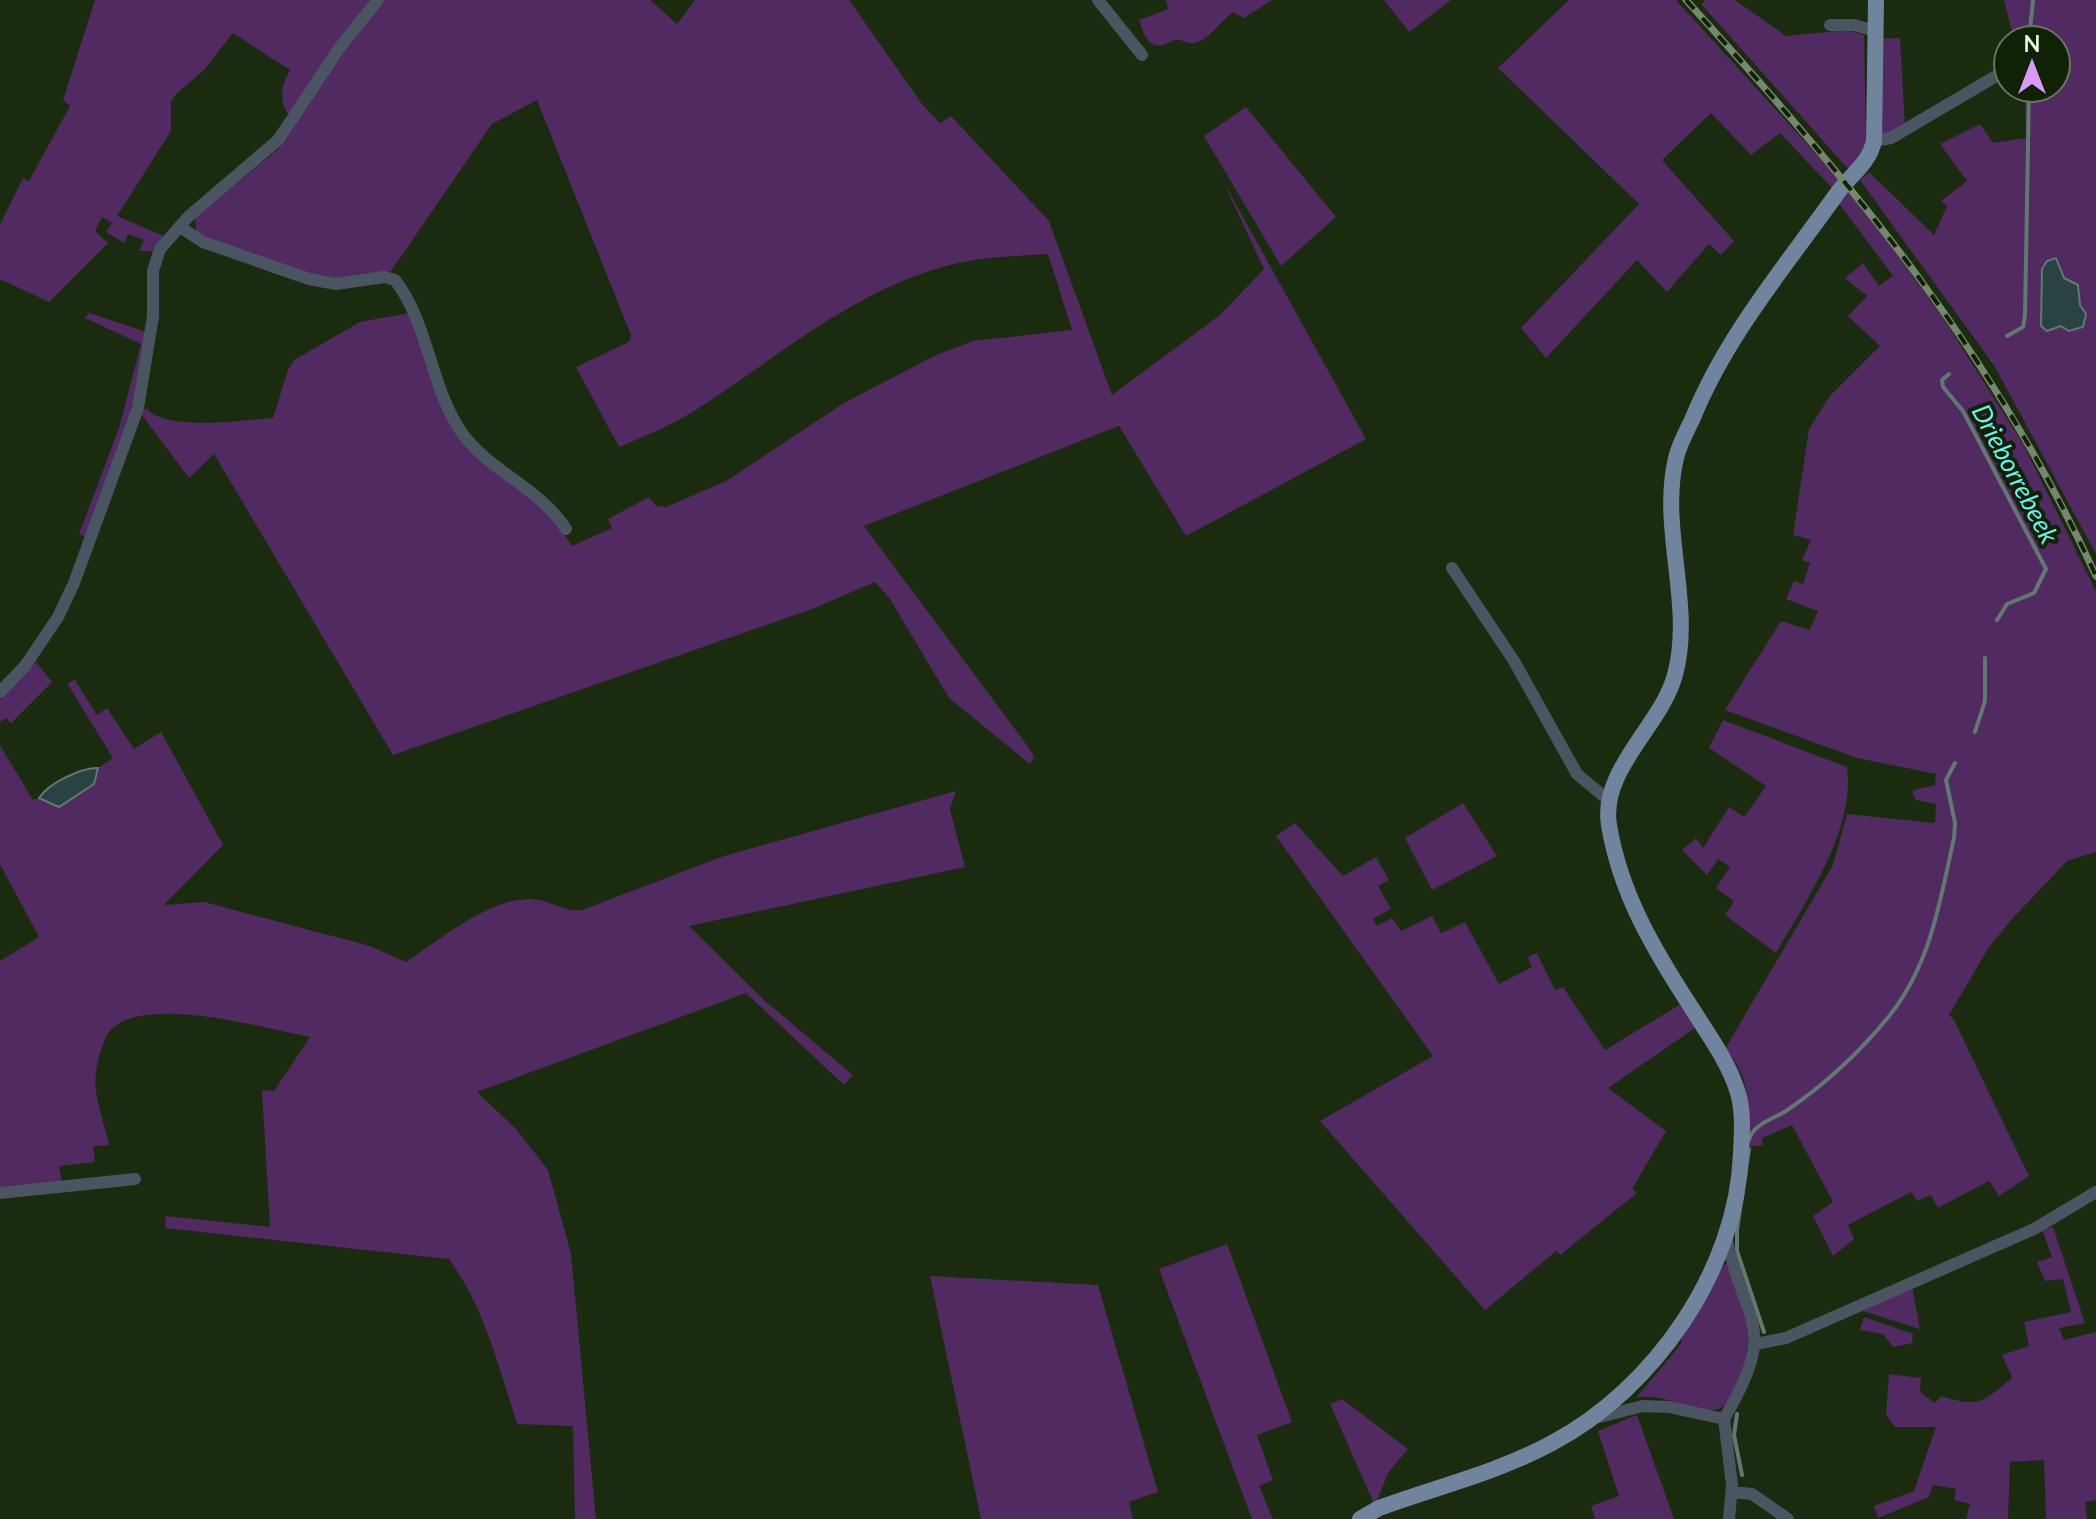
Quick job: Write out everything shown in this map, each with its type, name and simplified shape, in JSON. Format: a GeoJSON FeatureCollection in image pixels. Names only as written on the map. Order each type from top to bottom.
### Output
{"type":"FeatureCollection","features":[{"type":"Feature","properties":{"kind":"main road"},"geometry":{"type":"LineString","coordinates":[[1360,1519],[1379,1508],[1549,1445],[1588,1420],[1619,1395],[1675,1334],[1726,1236],[1741,1162],[1741,1103],[1720,1053],[1640,923],[1614,849],[1608,800],[1666,700],[1676,673],[1681,630],[1672,481],[1676,455],[1734,336],[1839,191],[1869,156],[1874,141],[1876,0]]}},
{"type":"Feature","properties":{"kind":"street"},"geometry":{"type":"LineString","coordinates":[[0,692],[36,652],[74,583],[138,408],[148,357],[157,255],[180,227],[278,140],[340,47],[378,0]]}},
{"type":"Feature","properties":{"kind":"street"},"geometry":{"type":"LineString","coordinates":[[1098,0],[1142,55]]}},
{"type":"Feature","properties":{"kind":"street"},"geometry":{"type":"LineString","coordinates":[[1830,25],[1854,25],[1875,31]]}},
{"type":"Feature","properties":{"kind":"street"},"geometry":{"type":"LineString","coordinates":[[1874,141],[1891,138],[1992,78]]}},
{"type":"Feature","properties":{"kind":"street"},"geometry":{"type":"LineString","coordinates":[[180,227],[203,242],[309,279],[336,284],[384,277],[395,280],[412,310],[448,407],[463,434],[486,457],[535,493],[566,529]]}},
{"type":"Feature","properties":{"kind":"street"},"geometry":{"type":"LineString","coordinates":[[1452,568],[1514,661],[1577,774],[1608,800]]}},
{"type":"Feature","properties":{"kind":"street"},"geometry":{"type":"LineString","coordinates":[[0,1193],[135,1179]]}},
{"type":"Feature","properties":{"kind":"street"},"geometry":{"type":"LineString","coordinates":[[1756,1344],[1786,1338],[2034,1229],[2096,1192]]}},
{"type":"Feature","properties":{"kind":"street"},"geometry":{"type":"LineString","coordinates":[[1726,1236],[1752,1315],[1756,1344],[1749,1375],[1724,1419],[1732,1492],[1729,1519]]}},
{"type":"Feature","properties":{"kind":"street"},"geometry":{"type":"LineString","coordinates":[[1588,1420],[1643,1406],[1669,1407],[1724,1419]]}},
{"type":"Feature","properties":{"kind":"street"},"geometry":{"type":"LineString","coordinates":[[1732,1492],[1752,1494],[1788,1519]]}},
{"type":"Feature","properties":{"kind":"shaded area"},"geometry":{"type":"Polygon","coordinates":[[[95,0],[374,0],[292,113],[287,113],[282,97],[290,70],[233,33],[204,70],[176,94],[171,102],[171,131],[117,216],[164,236],[155,251],[139,251],[144,240],[128,234],[124,243],[106,232],[112,223],[102,217],[95,231],[108,243],[49,302],[0,279],[0,225],[23,178],[29,181],[70,106],[63,100],[95,0]]]}},
{"type":"Feature","properties":{"kind":"shaded area"},"geometry":{"type":"Polygon","coordinates":[[[383,0],[650,0],[677,24],[695,0],[849,0],[922,104],[940,123],[951,116],[1049,221],[1112,395],[1220,315],[1264,269],[1222,179],[1366,439],[1186,536],[1119,426],[864,526],[1029,748],[1034,757],[1030,764],[949,698],[890,599],[875,582],[812,609],[393,755],[214,454],[189,478],[141,414],[146,408],[170,420],[187,422],[273,418],[294,360],[360,322],[409,313],[455,432],[551,513],[572,546],[612,528],[608,519],[649,497],[656,506],[666,507],[726,481],[844,403],[936,355],[973,341],[1072,330],[1048,254],[950,265],[914,276],[847,309],[691,413],[619,447],[576,367],[629,342],[631,335],[537,100],[492,124],[389,274],[344,279],[306,273],[201,235],[196,230],[195,218],[277,150],[336,58],[383,0]]]}},
{"type":"Feature","properties":{"kind":"shaded area"},"geometry":{"type":"Polygon","coordinates":[[[1166,0],[1272,0],[1244,18],[1233,12],[1200,41],[1175,40],[1158,46],[1146,38],[1139,20],[1168,9],[1166,0]]]}},
{"type":"Feature","properties":{"kind":"shaded area"},"geometry":{"type":"Polygon","coordinates":[[[1384,0],[1451,0],[1409,32],[1384,0]]]}},
{"type":"Feature","properties":{"kind":"shaded area"},"geometry":{"type":"Polygon","coordinates":[[[1569,0],[1676,0],[1840,180],[1833,189],[1780,133],[1751,155],[1711,113],[1662,160],[1734,241],[1721,255],[1709,244],[1667,292],[1637,260],[1546,358],[1521,328],[1639,204],[1498,68],[1569,0]]]}},
{"type":"Feature","properties":{"kind":"shaded area"},"geometry":{"type":"Polygon","coordinates":[[[1706,0],[1735,0],[1786,36],[1846,30],[1864,35],[1866,144],[1849,170],[1701,4],[1706,0]]]}},
{"type":"Feature","properties":{"kind":"shaded area"},"geometry":{"type":"Polygon","coordinates":[[[2004,0],[2096,0],[2096,554],[1995,367],[1860,180],[1869,172],[1934,235],[1947,206],[1941,201],[1967,181],[1940,144],[1980,124],[1993,143],[2026,138],[2025,104],[2072,104],[2072,24],[2010,24],[2004,0]],[[2056,259],[2042,269],[2041,325],[2062,326],[2069,331],[2080,305],[2078,285],[2064,278],[2056,259]]]}},
{"type":"Feature","properties":{"kind":"shaded area"},"geometry":{"type":"Polygon","coordinates":[[[1900,38],[1905,127],[1893,134],[1881,134],[1881,39],[1900,38]]]}},
{"type":"Feature","properties":{"kind":"shaded area"},"geometry":{"type":"Polygon","coordinates":[[[1246,107],[1336,217],[1281,266],[1204,136],[1246,107]]]}},
{"type":"Feature","properties":{"kind":"shaded area"},"geometry":{"type":"Polygon","coordinates":[[[1850,189],[1945,321],[2023,444],[2096,591],[2096,852],[2067,861],[2012,919],[1989,947],[1949,1015],[2029,1176],[1999,1196],[1989,1181],[1938,1208],[1931,1195],[1917,1201],[1911,1192],[1848,1225],[1854,1239],[1833,1256],[1813,1216],[1833,1202],[1792,1125],[1762,1138],[1763,1145],[1747,1147],[1745,1084],[1741,1072],[1725,1049],[1833,865],[1847,814],[1935,823],[1936,804],[1916,800],[1913,790],[1935,785],[1936,774],[1857,758],[1725,710],[1781,621],[1810,630],[1818,611],[1786,599],[1794,581],[1803,584],[1810,563],[1802,560],[1811,540],[1793,535],[1809,429],[1829,397],[1880,346],[1848,316],[1867,296],[1845,278],[1863,263],[1879,286],[1893,276],[1837,201],[1850,189]]]}},
{"type":"Feature","properties":{"kind":"shaded area"},"geometry":{"type":"Polygon","coordinates":[[[89,313],[146,332],[140,385],[87,537],[79,534],[119,428],[141,344],[85,318],[89,313]]]}},
{"type":"Feature","properties":{"kind":"shaded area"},"geometry":{"type":"Polygon","coordinates":[[[36,662],[52,682],[11,723],[6,718],[0,722],[0,699],[36,662]]]}},
{"type":"Feature","properties":{"kind":"shaded area"},"geometry":{"type":"Polygon","coordinates":[[[75,680],[97,715],[107,708],[134,749],[161,732],[223,845],[164,905],[204,902],[370,946],[406,962],[464,923],[512,901],[535,899],[582,910],[724,856],[956,791],[950,809],[965,867],[689,926],[764,1000],[853,1075],[844,1085],[746,993],[477,1092],[517,1130],[548,1170],[571,1254],[596,1519],[575,1519],[573,1426],[517,1424],[481,1317],[449,1259],[165,1228],[166,1216],[270,1227],[262,1090],[274,1091],[310,1037],[205,1016],[148,1015],[125,1020],[109,1032],[96,1073],[97,1099],[109,1145],[93,1146],[95,1162],[59,1166],[62,1183],[0,1190],[0,961],[39,937],[0,864],[0,745],[33,800],[39,798],[59,807],[94,784],[98,768],[113,758],[67,683],[75,680]]]}},
{"type":"Feature","properties":{"kind":"shaded area"},"geometry":{"type":"Polygon","coordinates":[[[1723,720],[1847,767],[1848,791],[1836,840],[1814,888],[1776,953],[1725,915],[1734,901],[1716,888],[1730,867],[1718,859],[1707,875],[1682,850],[1696,838],[1703,848],[1729,807],[1744,817],[1766,786],[1709,748],[1723,720]]]}},
{"type":"Feature","properties":{"kind":"shaded area"},"geometry":{"type":"Polygon","coordinates":[[[1463,803],[1497,856],[1432,890],[1405,838],[1463,803]]]}},
{"type":"Feature","properties":{"kind":"shaded area"},"geometry":{"type":"Polygon","coordinates":[[[1295,823],[1343,876],[1376,857],[1389,880],[1378,886],[1391,909],[1373,919],[1377,926],[1392,918],[1401,931],[1432,916],[1441,933],[1465,922],[1499,984],[1532,967],[1528,957],[1537,953],[1555,990],[1563,987],[1605,1050],[1681,1004],[1695,1028],[1608,1088],[1666,1131],[1632,1189],[1637,1193],[1560,1255],[1556,1251],[1485,1310],[1320,1121],[1433,1056],[1276,836],[1295,823]]]}},
{"type":"Feature","properties":{"kind":"shaded area"},"geometry":{"type":"Polygon","coordinates":[[[2053,1227],[2085,1323],[2059,1328],[2064,1340],[2096,1332],[2096,1500],[2085,1502],[2087,1519],[2046,1519],[2044,1460],[2010,1462],[2008,1519],[1966,1519],[1970,1504],[1954,1500],[1956,1489],[1933,1485],[1929,1497],[1878,1518],[1874,1506],[1914,1491],[1936,1427],[1895,1427],[1886,1414],[1889,1374],[1921,1378],[1920,1392],[1935,1403],[1941,1396],[1964,1402],[1980,1400],[2012,1378],[2002,1355],[2029,1346],[2024,1322],[2071,1312],[2063,1279],[2045,1281],[2037,1262],[2052,1257],[2042,1229],[2053,1227]]]}},
{"type":"Feature","properties":{"kind":"shaded area"},"geometry":{"type":"Polygon","coordinates":[[[1227,1244],[1292,1422],[1257,1435],[1273,1480],[1259,1486],[1273,1519],[1252,1519],[1159,1269],[1227,1244]]]}},
{"type":"Feature","properties":{"kind":"shaded area"},"geometry":{"type":"Polygon","coordinates":[[[1724,1264],[1730,1264],[1748,1323],[1744,1366],[1731,1399],[1725,1406],[1709,1410],[1655,1397],[1636,1398],[1681,1344],[1682,1336],[1724,1264]]]}},
{"type":"Feature","properties":{"kind":"shaded area"},"geometry":{"type":"Polygon","coordinates":[[[930,1276],[1098,1285],[1158,1492],[1129,1502],[1133,1519],[981,1519],[930,1276]]]}},
{"type":"Feature","properties":{"kind":"shaded area"},"geometry":{"type":"Polygon","coordinates":[[[1912,1287],[1920,1329],[1863,1311],[1912,1287]]]}},
{"type":"Feature","properties":{"kind":"shaded area"},"geometry":{"type":"Polygon","coordinates":[[[1864,1317],[1913,1334],[1912,1343],[1893,1347],[1883,1334],[1860,1330],[1864,1317]]]}},
{"type":"Feature","properties":{"kind":"shaded area"},"geometry":{"type":"Polygon","coordinates":[[[1342,1399],[1408,1449],[1388,1473],[1375,1506],[1330,1404],[1342,1399]]]}},
{"type":"Feature","properties":{"kind":"shaded area"},"geometry":{"type":"Polygon","coordinates":[[[1637,1415],[1674,1519],[1595,1519],[1591,1506],[1619,1496],[1598,1431],[1637,1415]]]}},
{"type":"Feature","properties":{"kind":"water"},"geometry":{"type":"Polygon","coordinates":[[[2056,258],[2064,278],[2078,285],[2080,305],[2086,314],[2083,327],[2069,331],[2061,326],[2047,331],[2041,326],[2042,269],[2047,261],[2056,258]]]}},
{"type":"Feature","properties":{"kind":"water"},"geometry":{"type":"Polygon","coordinates":[[[98,768],[94,784],[59,807],[39,798],[66,777],[98,768]]]}},
{"type":"Feature","properties":{"kind":"waterway","name":"Drieborrebeek"},"geometry":{"type":"LineString","coordinates":[[2031,24],[2033,0]]}},
{"type":"Feature","properties":{"kind":"waterway","name":"Drieborrebeek"},"geometry":{"type":"LineString","coordinates":[[2007,336],[2023,327],[2025,316],[2029,104]]}},
{"type":"Feature","properties":{"kind":"waterway","name":"Drieborrebeek"},"geometry":{"type":"LineString","coordinates":[[1949,374],[1942,380],[1943,387],[1963,411],[2046,569],[2034,593],[2007,604],[1997,620]]}},
{"type":"Feature","properties":{"kind":"waterway","name":"Drieborrebeek"},"geometry":{"type":"LineString","coordinates":[[1975,732],[1985,701],[1985,658]]}},
{"type":"Feature","properties":{"kind":"waterway","name":"Drieborrebeek"},"geometry":{"type":"LineString","coordinates":[[1749,1140],[1759,1126],[1786,1111],[1828,1079],[1879,1028],[1904,995],[1925,953],[1944,885],[1955,823],[1946,780],[1955,763]]}},
{"type":"Feature","properties":{"kind":"waterway","name":"Drieborrebeek"},"geometry":{"type":"LineString","coordinates":[[1749,1149],[1737,1230],[1737,1251],[1764,1332]]}},
{"type":"Feature","properties":{"kind":"waterway","name":"Drieborrebeek"},"geometry":{"type":"LineString","coordinates":[[1737,1414],[1734,1435],[1742,1475]]}},
{"type":"Feature","properties":{"kind":"railway"},"geometry":{"type":"LineString","coordinates":[[1686,0],[1861,203],[1964,342],[2011,416],[2096,576]]}}]}
